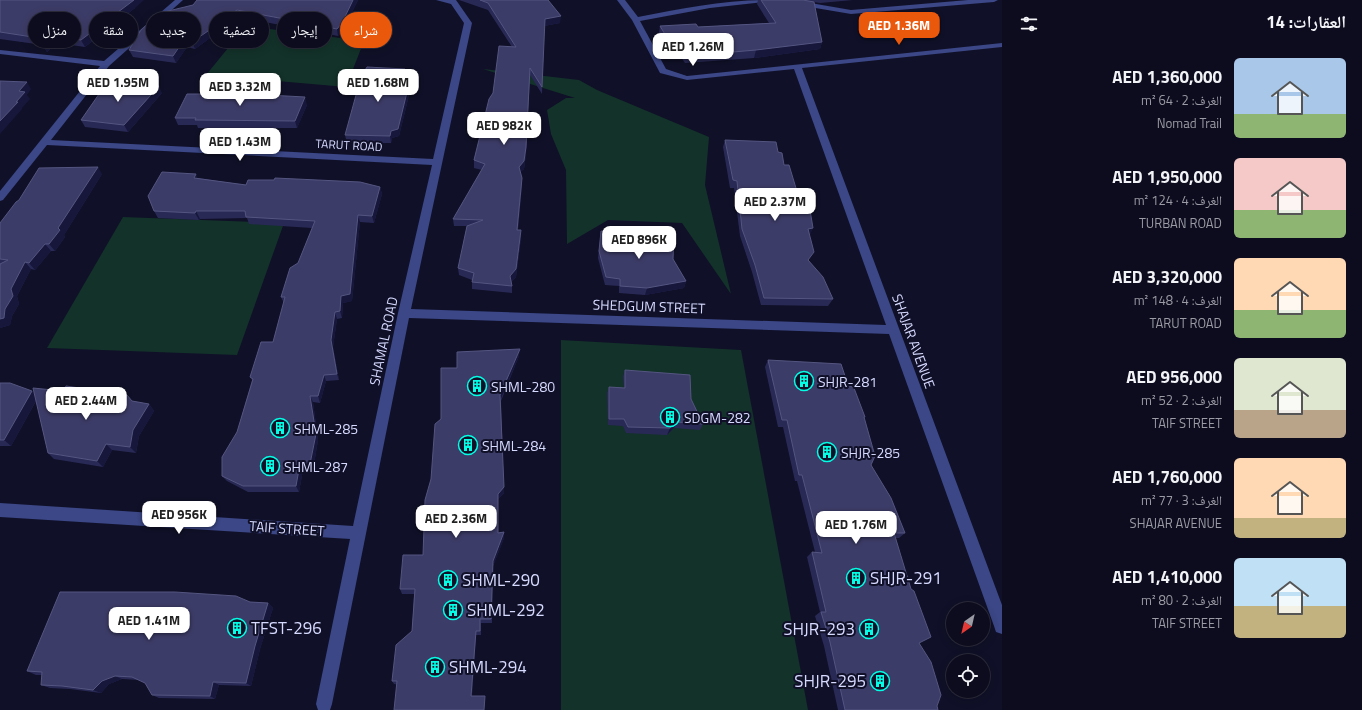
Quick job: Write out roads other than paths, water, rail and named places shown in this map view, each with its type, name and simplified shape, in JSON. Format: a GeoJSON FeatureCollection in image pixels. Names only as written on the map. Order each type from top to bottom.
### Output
{"type":"FeatureCollection","features":[{"type":"Feature","properties":{"kind":"street"},"geometry":{"type":"LineString","coordinates":[[0,198],[106,64],[180,0]]}},
{"type":"Feature","properties":{"kind":"street","name":"SHAMAL ROAD"},"geometry":{"type":"LineString","coordinates":[[324,704],[404,313],[468,24],[452,2],[440,0]]}},
{"type":"Feature","properties":{"kind":"street"},"geometry":{"type":"LineString","coordinates":[[621,0],[636,20],[663,71],[687,78],[1002,45]]}},
{"type":"Feature","properties":{"kind":"street"},"geometry":{"type":"LineString","coordinates":[[705,0],[710,6]]}},
{"type":"Feature","properties":{"kind":"street"},"geometry":{"type":"LineString","coordinates":[[636,20],[710,6],[764,0]]}},
{"type":"Feature","properties":{"kind":"street"},"geometry":{"type":"LineString","coordinates":[[780,0],[851,12],[994,0]]}},
{"type":"Feature","properties":{"kind":"street"},"geometry":{"type":"LineString","coordinates":[[0,52],[106,64]]}},
{"type":"Feature","properties":{"kind":"street","name":"SHAJAR AVENUE"},"geometry":{"type":"LineString","coordinates":[[797,66],[1002,626]]}},
{"type":"Feature","properties":{"kind":"street","name":"TARUT ROAD"},"geometry":{"type":"LineString","coordinates":[[44,142],[437,162]]}},
{"type":"Feature","properties":{"kind":"street","name":"SHEDGUM STREET"},"geometry":{"type":"LineString","coordinates":[[404,313],[894,330]]}},
{"type":"Feature","properties":{"kind":"street","name":"TAIF STREET"},"geometry":{"type":"LineString","coordinates":[[0,510],[359,533]]}},
{"type":"Feature","properties":{"kind":"place","name":"SHJR-281"},"geometry":{"type":"Point","coordinates":[804,381]}},
{"type":"Feature","properties":{"kind":"place","name":"SHML-280"},"geometry":{"type":"Point","coordinates":[477,386]}},
{"type":"Feature","properties":{"kind":"place","name":"SDGM-282"},"geometry":{"type":"Point","coordinates":[670,417]}},
{"type":"Feature","properties":{"kind":"place","name":"SHML-285"},"geometry":{"type":"Point","coordinates":[280,428]}},
{"type":"Feature","properties":{"kind":"place","name":"SHML-284"},"geometry":{"type":"Point","coordinates":[468,445]}},
{"type":"Feature","properties":{"kind":"place","name":"SHJR-285"},"geometry":{"type":"Point","coordinates":[827,452]}},
{"type":"Feature","properties":{"kind":"place","name":"SHML-287"},"geometry":{"type":"Point","coordinates":[270,466]}},
{"type":"Feature","properties":{"kind":"place","name":"SHJR-291"},"geometry":{"type":"Point","coordinates":[856,578]}},
{"type":"Feature","properties":{"kind":"place","name":"SHML-290"},"geometry":{"type":"Point","coordinates":[448,580]}},
{"type":"Feature","properties":{"kind":"place","name":"SHML-292"},"geometry":{"type":"Point","coordinates":[453,610]}},
{"type":"Feature","properties":{"kind":"place","name":"TFST-296"},"geometry":{"type":"Point","coordinates":[237,628]}},
{"type":"Feature","properties":{"kind":"place","name":"SHJR-293"},"geometry":{"type":"Point","coordinates":[869,629]}},
{"type":"Feature","properties":{"kind":"place","name":"SHML-294"},"geometry":{"type":"Point","coordinates":[435,667]}},
{"type":"Feature","properties":{"kind":"place","name":"SHJR-295"},"geometry":{"type":"Point","coordinates":[880,681]}}]}
